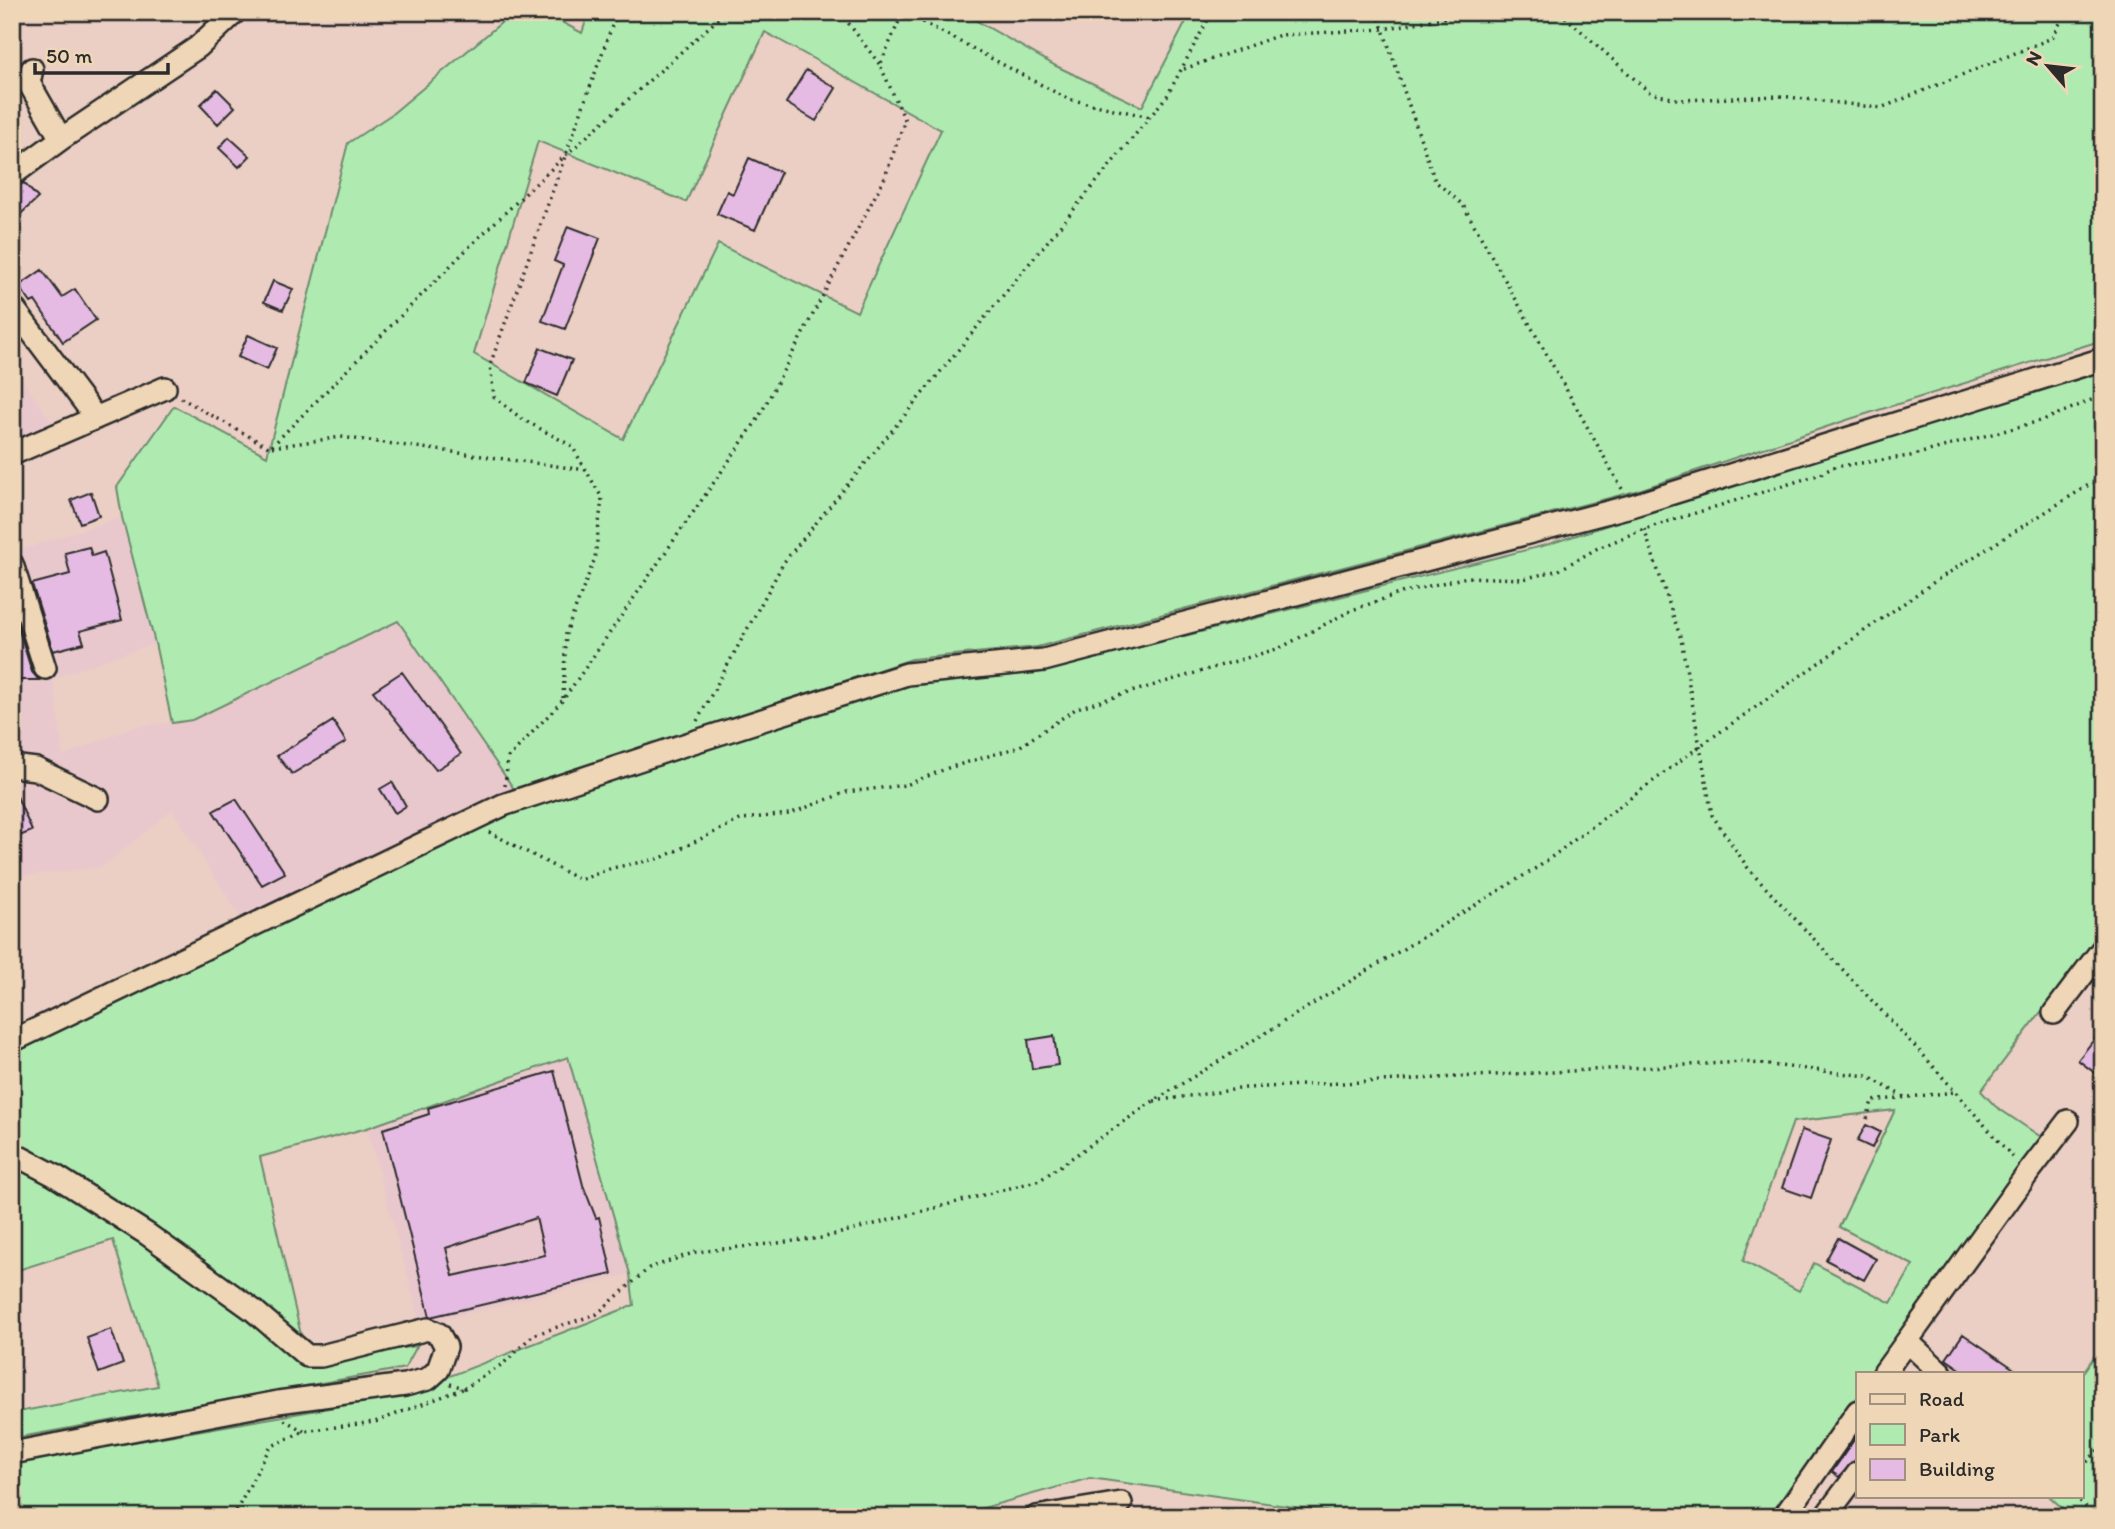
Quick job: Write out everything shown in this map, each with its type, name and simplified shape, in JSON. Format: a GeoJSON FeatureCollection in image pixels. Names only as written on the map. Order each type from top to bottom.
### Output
{"type":"FeatureCollection","features":[{"type":"Feature","properties":{"kind":"street"},"geometry":{"type":"LineString","coordinates":[[12,175],[198,47],[235,12]]}},
{"type":"Feature","properties":{"kind":"street"},"geometry":{"type":"LineString","coordinates":[[32,69],[29,83],[61,139]]}},
{"type":"Feature","properties":{"kind":"street"},"geometry":{"type":"LineString","coordinates":[[12,306],[96,418]]}},
{"type":"Feature","properties":{"kind":"street"},"geometry":{"type":"LineString","coordinates":[[12,1041],[503,805],[684,745],[907,674],[1044,660],[1631,506],[2103,359]]}},
{"type":"Feature","properties":{"kind":"street"},"geometry":{"type":"LineString","coordinates":[[12,454],[165,388]]}},
{"type":"Feature","properties":{"kind":"street"},"geometry":{"type":"LineString","coordinates":[[12,564],[45,668]]}},
{"type":"Feature","properties":{"kind":"street"},"geometry":{"type":"LineString","coordinates":[[12,766],[36,769],[98,800]]}},
{"type":"Feature","properties":{"kind":"street"},"geometry":{"type":"LineString","coordinates":[[2054,1013],[2103,948]]}},
{"type":"Feature","properties":{"kind":"street"},"geometry":{"type":"LineString","coordinates":[[1885,1372],[2068,1121]]}},
{"type":"Feature","properties":{"kind":"street"},"geometry":{"type":"LineString","coordinates":[[12,1153],[54,1175],[147,1234],[253,1310],[307,1356],[321,1356],[428,1329],[439,1334],[446,1347],[438,1370],[428,1379],[405,1385],[278,1402],[12,1453]]}},
{"type":"Feature","properties":{"kind":"street"},"geometry":{"type":"LineString","coordinates":[[1907,1341],[1940,1372]]}},
{"type":"Feature","properties":{"kind":"street"},"geometry":{"type":"LineString","coordinates":[[1784,1517],[1856,1414]]}},
{"type":"Feature","properties":{"kind":"street"},"geometry":{"type":"LineString","coordinates":[[1825,1517],[1856,1477]]}},
{"type":"Feature","properties":{"kind":"street"},"geometry":{"type":"LineString","coordinates":[[1036,1517],[1121,1503]]}},
{"type":"Feature","properties":{"kind":"path"},"geometry":{"type":"LineString","coordinates":[[562,700],[566,633],[595,558],[602,498],[572,446],[522,419],[494,397],[490,365],[617,12]]}},
{"type":"Feature","properties":{"kind":"path"},"geometry":{"type":"LineString","coordinates":[[270,448],[469,247],[565,156],[718,19],[731,12]]}},
{"type":"Feature","properties":{"kind":"path"},"geometry":{"type":"LineString","coordinates":[[503,805],[508,758],[562,700],[758,419],[885,177],[905,120],[880,65],[840,12]]}},
{"type":"Feature","properties":{"kind":"path"},"geometry":{"type":"LineString","coordinates":[[880,65],[903,12],[1068,99],[1150,117]]}},
{"type":"Feature","properties":{"kind":"path"},"geometry":{"type":"LineString","coordinates":[[684,745],[784,562],[1167,96],[1212,12]]}},
{"type":"Feature","properties":{"kind":"path"},"geometry":{"type":"LineString","coordinates":[[1377,12],[1435,180],[1463,205],[1631,506]]}},
{"type":"Feature","properties":{"kind":"path"},"geometry":{"type":"LineString","coordinates":[[1182,69],[1280,35],[1383,29],[1475,12]]}},
{"type":"Feature","properties":{"kind":"path"},"geometry":{"type":"LineString","coordinates":[[1560,12],[1650,93],[1681,100],[1780,96],[1881,108],[2052,38],[2066,12]]}},
{"type":"Feature","properties":{"kind":"path"},"geometry":{"type":"LineString","coordinates":[[165,388],[270,448],[341,438],[586,470]]}},
{"type":"Feature","properties":{"kind":"path"},"geometry":{"type":"LineString","coordinates":[[470,822],[580,880],[612,868],[661,859],[741,819],[789,814],[846,792],[906,785],[948,768],[1019,747],[1077,708],[1280,648],[1352,610],[1404,592],[1467,577],[1523,579],[1559,570],[1596,549],[1644,529],[1821,474],[1833,467],[1910,456],[2044,420],[2103,394]]}},
{"type":"Feature","properties":{"kind":"path"},"geometry":{"type":"LineString","coordinates":[[233,1517],[270,1447],[304,1431],[375,1422],[465,1388],[504,1363],[533,1335],[597,1314],[649,1268],[696,1252],[822,1238],[1040,1180],[1152,1102],[1541,865],[1700,746],[1937,580],[2103,476]]}},
{"type":"Feature","properties":{"kind":"path"},"geometry":{"type":"LineString","coordinates":[[1644,529],[1681,639],[1712,815],[1750,872],[1956,1091],[2003,1149],[2028,1173]]}},
{"type":"Feature","properties":{"kind":"path"},"geometry":{"type":"LineString","coordinates":[[1152,1102],[1246,1088],[1744,1062],[1867,1076],[1904,1097]]}},
{"type":"Feature","properties":{"kind":"path"},"geometry":{"type":"LineString","coordinates":[[1867,1119],[1872,1101],[1956,1091]]}},
{"type":"Feature","properties":{"kind":"path"},"geometry":{"type":"LineString","coordinates":[[428,1379],[465,1388]]}},
{"type":"Feature","properties":{"kind":"path"},"geometry":{"type":"LineString","coordinates":[[2084,1465],[2103,1445]]}},
{"type":"Feature","properties":{"kind":"path"},"geometry":{"type":"LineString","coordinates":[[2077,1498],[2096,1517]]}},
{"type":"Feature","properties":{"kind":"shaded area"},"geometry":{"type":"Polygon","coordinates":[[[12,365],[56,429],[12,447],[12,365]]]}},
{"type":"Feature","properties":{"kind":"shaded area"},"geometry":{"type":"Polygon","coordinates":[[[122,517],[155,643],[53,678],[63,756],[133,727],[192,720],[399,620],[514,789],[246,926],[172,810],[102,867],[12,877],[12,525],[20,550],[122,517]]]}},
{"type":"Feature","properties":{"kind":"shaded area"},"geometry":{"type":"Polygon","coordinates":[[[569,1057],[630,1274],[421,1325],[367,1128],[569,1057]]]}},
{"type":"Feature","properties":{"kind":"green space"},"geometry":{"type":"Polygon","coordinates":[[[514,12],[543,12],[582,33],[589,12],[961,12],[1056,66],[1142,107],[1191,12],[2103,12],[2103,340],[1850,419],[1636,491],[1037,647],[912,659],[514,789],[398,621],[192,720],[172,723],[155,643],[122,517],[117,487],[174,406],[267,456],[348,143],[392,114],[514,12]],[[765,32],[686,202],[538,141],[474,354],[623,439],[718,244],[857,312],[941,130],[765,32]]]}},
{"type":"Feature","properties":{"kind":"green space"},"geometry":{"type":"Polygon","coordinates":[[[2103,366],[2103,930],[1981,1091],[1995,1106],[2041,1137],[1875,1372],[1856,1372],[1856,1399],[1772,1517],[1364,1517],[1090,1478],[951,1517],[23,1517],[12,1490],[12,1413],[158,1386],[113,1240],[12,1272],[12,1050],[502,814],[911,683],[1037,673],[1546,545],[2103,366]],[[568,1057],[367,1128],[260,1157],[307,1361],[417,1346],[405,1368],[14,1438],[19,1462],[398,1396],[634,1305],[630,1274],[568,1057]],[[1895,1110],[1793,1122],[1743,1261],[1799,1291],[1814,1263],[1891,1303],[1913,1265],[1839,1227],[1895,1110]]]}},
{"type":"Feature","properties":{"kind":"green space"},"geometry":{"type":"Polygon","coordinates":[[[2103,1344],[2103,1517],[2072,1517],[2051,1498],[2084,1498],[2083,1372],[2103,1344]]]}},
{"type":"Feature","properties":{"kind":"building"},"geometry":{"type":"Polygon","coordinates":[[[806,70],[836,88],[816,121],[786,103],[806,70]]]}},
{"type":"Feature","properties":{"kind":"building"},"geometry":{"type":"Polygon","coordinates":[[[217,89],[235,107],[218,124],[200,105],[217,89]]]}},
{"type":"Feature","properties":{"kind":"building"},"geometry":{"type":"Polygon","coordinates":[[[229,137],[250,156],[239,167],[219,148],[229,137]]]}},
{"type":"Feature","properties":{"kind":"building"},"geometry":{"type":"Polygon","coordinates":[[[749,158],[781,172],[755,230],[717,214],[727,191],[733,194],[749,158]]]}},
{"type":"Feature","properties":{"kind":"building"},"geometry":{"type":"Polygon","coordinates":[[[24,183],[38,198],[12,222],[12,188],[24,183]]]}},
{"type":"Feature","properties":{"kind":"building"},"geometry":{"type":"Polygon","coordinates":[[[568,226],[600,238],[565,329],[542,321],[563,265],[554,261],[568,226]]]}},
{"type":"Feature","properties":{"kind":"building"},"geometry":{"type":"Polygon","coordinates":[[[42,270],[62,297],[75,289],[96,320],[63,342],[35,301],[31,303],[19,286],[42,270]]]}},
{"type":"Feature","properties":{"kind":"building"},"geometry":{"type":"Polygon","coordinates":[[[273,281],[293,289],[283,310],[264,302],[273,281]]]}},
{"type":"Feature","properties":{"kind":"building"},"geometry":{"type":"Polygon","coordinates":[[[248,335],[277,348],[267,370],[238,357],[248,335]]]}},
{"type":"Feature","properties":{"kind":"building"},"geometry":{"type":"Polygon","coordinates":[[[540,348],[572,360],[557,396],[526,383],[540,348]]]}},
{"type":"Feature","properties":{"kind":"building"},"geometry":{"type":"Polygon","coordinates":[[[91,492],[99,516],[80,523],[71,500],[91,492]]]}},
{"type":"Feature","properties":{"kind":"building"},"geometry":{"type":"Polygon","coordinates":[[[89,547],[92,556],[104,552],[122,620],[80,631],[84,643],[53,651],[32,584],[70,574],[65,553],[89,547]]]}},
{"type":"Feature","properties":{"kind":"building"},"geometry":{"type":"Polygon","coordinates":[[[12,608],[32,672],[39,680],[14,680],[12,608]]]}},
{"type":"Feature","properties":{"kind":"building"},"geometry":{"type":"Polygon","coordinates":[[[402,672],[461,754],[436,770],[373,691],[402,672]]]}},
{"type":"Feature","properties":{"kind":"building"},"geometry":{"type":"Polygon","coordinates":[[[333,721],[346,742],[292,774],[277,756],[333,721]]]}},
{"type":"Feature","properties":{"kind":"building"},"geometry":{"type":"Polygon","coordinates":[[[392,782],[406,806],[395,813],[380,789],[392,782]]]}},
{"type":"Feature","properties":{"kind":"building"},"geometry":{"type":"Polygon","coordinates":[[[12,785],[32,831],[12,839],[12,785]]]}},
{"type":"Feature","properties":{"kind":"building"},"geometry":{"type":"Polygon","coordinates":[[[236,799],[285,873],[262,885],[213,811],[236,799]]]}},
{"type":"Feature","properties":{"kind":"building"},"geometry":{"type":"Polygon","coordinates":[[[2103,1028],[2103,1063],[2095,1073],[2078,1060],[2103,1028]]]}},
{"type":"Feature","properties":{"kind":"building"},"geometry":{"type":"Polygon","coordinates":[[[1054,1036],[1058,1065],[1032,1069],[1028,1040],[1054,1036]]]}},
{"type":"Feature","properties":{"kind":"building"},"geometry":{"type":"Polygon","coordinates":[[[554,1071],[583,1185],[596,1218],[599,1217],[612,1274],[430,1317],[383,1129],[429,1114],[428,1108],[554,1071]],[[536,1218],[446,1248],[453,1276],[545,1255],[536,1218]]]}},
{"type":"Feature","properties":{"kind":"building"},"geometry":{"type":"Polygon","coordinates":[[[1866,1125],[1880,1132],[1872,1148],[1857,1141],[1866,1125]]]}},
{"type":"Feature","properties":{"kind":"building"},"geometry":{"type":"Polygon","coordinates":[[[1802,1130],[1831,1140],[1811,1198],[1782,1188],[1802,1130]]]}},
{"type":"Feature","properties":{"kind":"building"},"geometry":{"type":"Polygon","coordinates":[[[1838,1238],[1876,1259],[1864,1280],[1826,1260],[1838,1238]]]}},
{"type":"Feature","properties":{"kind":"building"},"geometry":{"type":"Polygon","coordinates":[[[111,1329],[123,1364],[99,1373],[87,1338],[111,1329]]]}},
{"type":"Feature","properties":{"kind":"building"},"geometry":{"type":"Polygon","coordinates":[[[1963,1334],[2019,1372],[1965,1372],[1946,1359],[1963,1334]]]}},
{"type":"Feature","properties":{"kind":"building"},"geometry":{"type":"Polygon","coordinates":[[[1856,1437],[1856,1459],[1839,1477],[1832,1472],[1856,1437]]]}}]}
